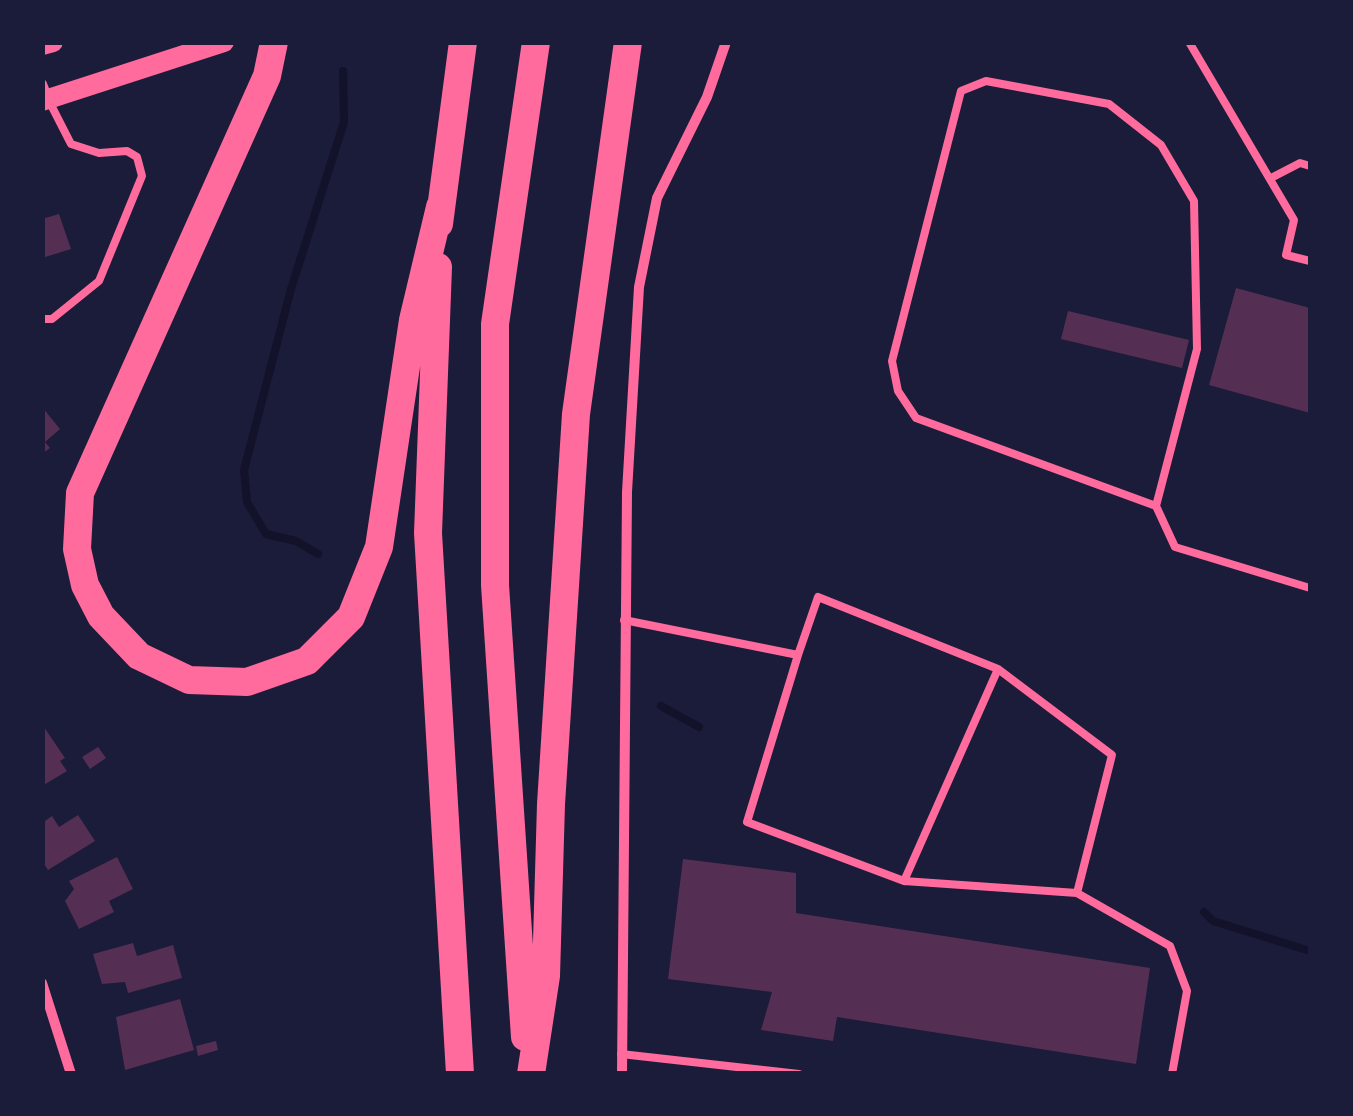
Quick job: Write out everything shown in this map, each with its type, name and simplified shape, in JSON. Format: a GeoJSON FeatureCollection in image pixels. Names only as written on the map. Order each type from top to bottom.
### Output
{"type":"FeatureCollection","features":[{"type":"Feature","properties":{"kind":"highway"},"geometry":{"type":"LineString","coordinates":[[274,42],[267,76],[80,493],[76,532],[85,586],[102,616],[139,656],[189,680],[247,682],[307,661],[351,616],[379,547],[413,320],[440,207],[463,42]]}},
{"type":"Feature","properties":{"kind":"highway"},"geometry":{"type":"LineString","coordinates":[[529,1074],[495,584],[495,324],[536,42]]}},
{"type":"Feature","properties":{"kind":"highway"},"geometry":{"type":"LineString","coordinates":[[529,1074],[546,976],[552,804],[576,414],[628,42]]}},
{"type":"Feature","properties":{"kind":"highway"},"geometry":{"type":"LineString","coordinates":[[440,207],[428,533],[460,1074]]}},
{"type":"Feature","properties":{"kind":"main road"},"geometry":{"type":"LineString","coordinates":[[42,45],[53,42]]}},
{"type":"Feature","properties":{"kind":"main road"},"geometry":{"type":"LineString","coordinates":[[44,94],[224,42]]}},
{"type":"Feature","properties":{"kind":"street"},"geometry":{"type":"LineString","coordinates":[[622,1074],[624,620],[639,287],[657,198],[706,97],[726,42]]}},
{"type":"Feature","properties":{"kind":"street"},"geometry":{"type":"LineString","coordinates":[[42,983],[72,1074]]}},
{"type":"Feature","properties":{"kind":"lane"},"geometry":{"type":"LineString","coordinates":[[1189,42],[1294,220],[1286,254],[1310,261]]}},
{"type":"Feature","properties":{"kind":"lane"},"geometry":{"type":"LineString","coordinates":[[1156,506],[916,418],[898,390],[892,361],[961,91],[986,80],[1109,104],[1161,145],[1194,201],[1197,348],[1156,506],[1176,547],[1310,588]]}},
{"type":"Feature","properties":{"kind":"lane"},"geometry":{"type":"LineString","coordinates":[[42,319],[52,318],[99,281],[142,176],[137,156],[127,151],[100,153],[71,144],[44,94]]}},
{"type":"Feature","properties":{"kind":"lane"},"geometry":{"type":"LineString","coordinates":[[1271,178],[1300,163],[1310,166]]}},
{"type":"Feature","properties":{"kind":"lane"},"geometry":{"type":"LineString","coordinates":[[1077,893],[1112,755],[998,669],[818,597],[747,822],[904,881],[1077,893],[1170,946],[1187,991],[1172,1074]]}},
{"type":"Feature","properties":{"kind":"lane"},"geometry":{"type":"LineString","coordinates":[[624,620],[798,655]]}},
{"type":"Feature","properties":{"kind":"lane"},"geometry":{"type":"LineString","coordinates":[[904,881],[998,669]]}},
{"type":"Feature","properties":{"kind":"lane"},"geometry":{"type":"LineString","coordinates":[[621,1054],[799,1074]]}},
{"type":"Feature","properties":{"kind":"building"},"geometry":{"type":"Polygon","coordinates":[[[59,214],[71,249],[42,258],[42,219],[59,214]]]}},
{"type":"Feature","properties":{"kind":"building"},"geometry":{"type":"Polygon","coordinates":[[[1236,288],[1310,308],[1310,413],[1209,385],[1236,288]]]}},
{"type":"Feature","properties":{"kind":"building"},"geometry":{"type":"Polygon","coordinates":[[[1068,311],[1189,340],[1182,368],[1061,339],[1068,311]]]}},
{"type":"Feature","properties":{"kind":"building"},"geometry":{"type":"Polygon","coordinates":[[[42,407],[60,429],[45,442],[50,448],[42,454],[42,407]]]}},
{"type":"Feature","properties":{"kind":"building"},"geometry":{"type":"Polygon","coordinates":[[[42,724],[65,758],[60,761],[67,771],[42,786],[42,724]]]}},
{"type":"Feature","properties":{"kind":"building"},"geometry":{"type":"Polygon","coordinates":[[[98,747],[106,758],[90,769],[82,757],[98,747]]]}},
{"type":"Feature","properties":{"kind":"building"},"geometry":{"type":"Polygon","coordinates":[[[78,815],[95,841],[48,870],[42,861],[42,823],[52,816],[59,827],[78,815]]]}},
{"type":"Feature","properties":{"kind":"building"},"geometry":{"type":"Polygon","coordinates":[[[117,857],[133,889],[109,901],[114,912],[79,929],[65,901],[74,889],[69,881],[117,857]]]}},
{"type":"Feature","properties":{"kind":"building"},"geometry":{"type":"Polygon","coordinates":[[[683,859],[796,873],[796,913],[1150,968],[1136,1064],[837,1017],[833,1041],[761,1030],[772,992],[668,979],[683,859]]]}},
{"type":"Feature","properties":{"kind":"building"},"geometry":{"type":"Polygon","coordinates":[[[133,943],[137,956],[173,945],[182,978],[128,993],[125,982],[102,984],[93,954],[133,943]]]}},
{"type":"Feature","properties":{"kind":"building"},"geometry":{"type":"Polygon","coordinates":[[[180,999],[194,1050],[125,1070],[116,1017],[180,999]]]}},
{"type":"Feature","properties":{"kind":"building"},"geometry":{"type":"Polygon","coordinates":[[[216,1041],[218,1050],[198,1056],[196,1046],[216,1041]]]}},
{"type":"Feature","properties":{"kind":"waterway"},"geometry":{"type":"LineString","coordinates":[[318,554],[296,541],[266,534],[247,502],[244,470],[291,289],[344,122],[343,71]]}},
{"type":"Feature","properties":{"kind":"waterway"},"geometry":{"type":"LineString","coordinates":[[661,706],[699,727]]}},
{"type":"Feature","properties":{"kind":"waterway"},"geometry":{"type":"LineString","coordinates":[[1204,912],[1213,921],[1310,951]]}}]}
